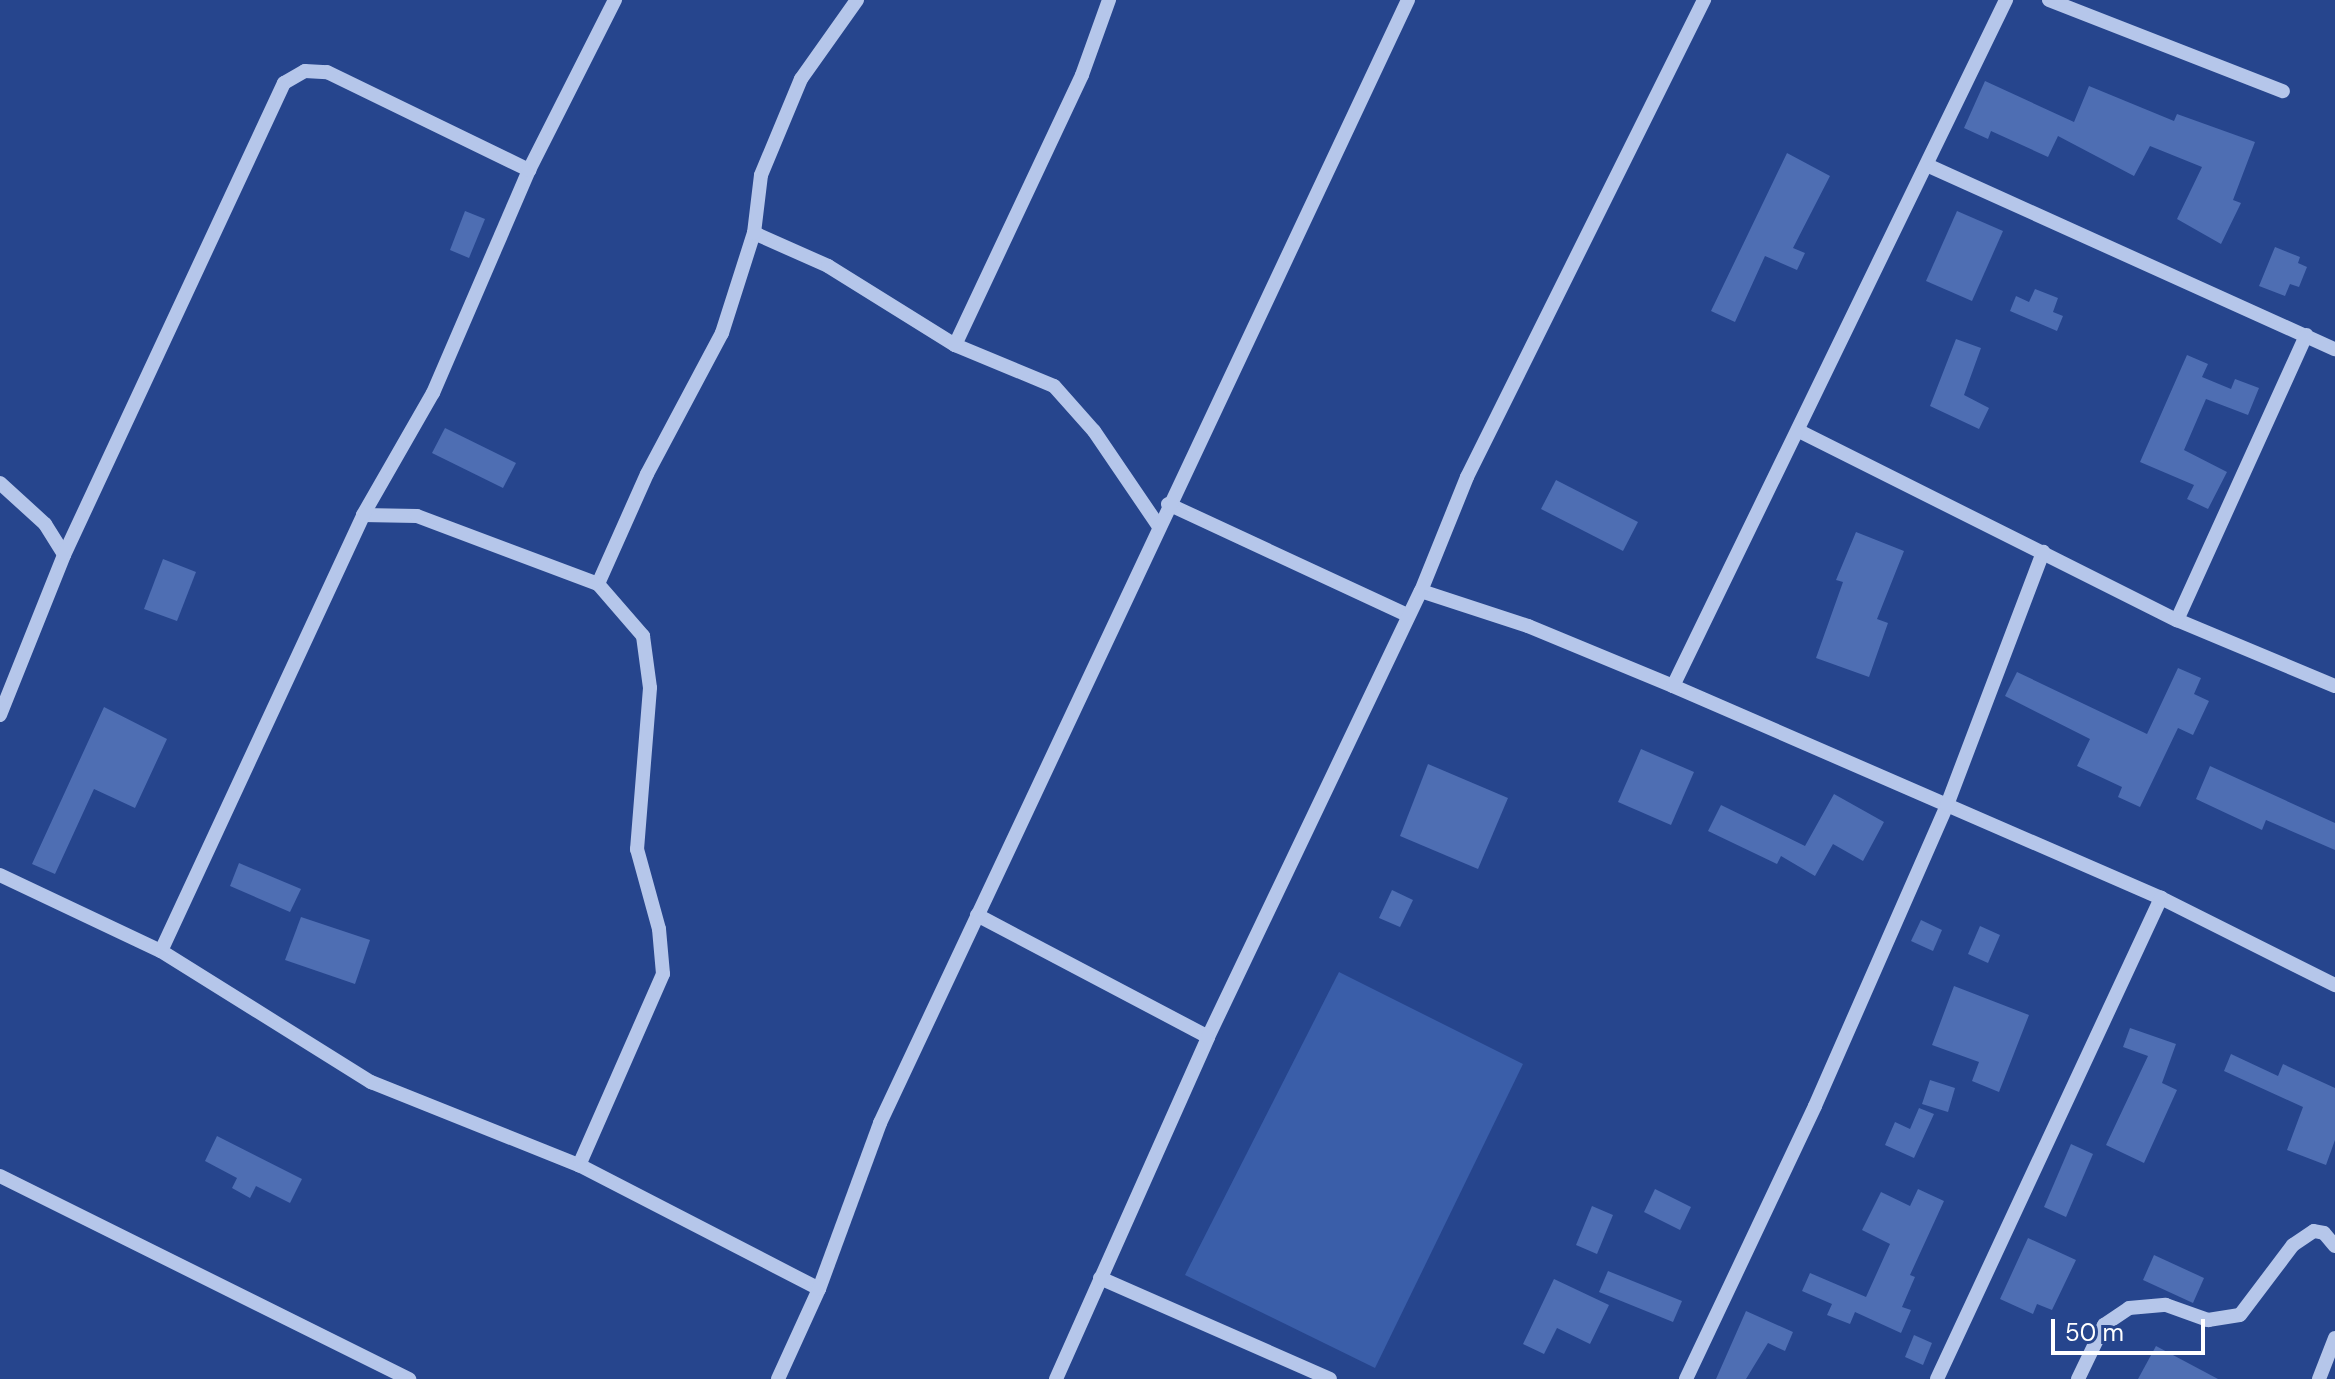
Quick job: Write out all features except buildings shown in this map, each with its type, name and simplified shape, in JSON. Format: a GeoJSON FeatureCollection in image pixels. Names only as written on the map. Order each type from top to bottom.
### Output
{"type":"FeatureCollection","features":[{"type":"Feature","properties":{"kind":"street"},"geometry":{"type":"LineString","coordinates":[[161,951],[363,515],[433,393],[529,170],[615,0]]}},
{"type":"Feature","properties":{"kind":"street"},"geometry":{"type":"LineString","coordinates":[[598,584],[647,474],[722,333],[754,233],[761,175],[801,79],[857,0]]}},
{"type":"Feature","properties":{"kind":"street"},"geometry":{"type":"LineString","coordinates":[[955,345],[1082,75],[1109,0]]}},
{"type":"Feature","properties":{"kind":"street"},"geometry":{"type":"LineString","coordinates":[[778,1379],[819,1289],[880,1123],[1158,525],[1408,0]]}},
{"type":"Feature","properties":{"kind":"street"},"geometry":{"type":"LineString","coordinates":[[1056,1379],[1208,1037],[1421,591],[1467,477],[1704,0]]}},
{"type":"Feature","properties":{"kind":"street"},"geometry":{"type":"LineString","coordinates":[[1673,686],[1929,166],[2006,0]]}},
{"type":"Feature","properties":{"kind":"street"},"geometry":{"type":"LineString","coordinates":[[2049,0],[2283,91]]}},
{"type":"Feature","properties":{"kind":"street"},"geometry":{"type":"LineString","coordinates":[[0,715],[64,555],[284,83],[305,71],[327,72],[529,170]]}},
{"type":"Feature","properties":{"kind":"street"},"geometry":{"type":"LineString","coordinates":[[1929,166],[2335,349]]}},
{"type":"Feature","properties":{"kind":"street"},"geometry":{"type":"LineString","coordinates":[[754,233],[828,266],[955,345],[1054,386],[1094,431],[1158,525]]}},
{"type":"Feature","properties":{"kind":"street"},"geometry":{"type":"LineString","coordinates":[[2177,620],[2306,335]]}},
{"type":"Feature","properties":{"kind":"street"},"geometry":{"type":"LineString","coordinates":[[1799,431],[2177,620],[2335,686]]}},
{"type":"Feature","properties":{"kind":"street"},"geometry":{"type":"LineString","coordinates":[[0,483],[45,524],[64,555]]}},
{"type":"Feature","properties":{"kind":"street"},"geometry":{"type":"LineString","coordinates":[[1168,504],[1407,615]]}},
{"type":"Feature","properties":{"kind":"street"},"geometry":{"type":"LineString","coordinates":[[363,515],[417,516],[598,584],[643,636],[650,688],[637,849],[659,929],[663,974],[579,1165]]}},
{"type":"Feature","properties":{"kind":"street"},"geometry":{"type":"LineString","coordinates":[[1686,1379],[1809,1120],[1947,805],[2043,552]]}},
{"type":"Feature","properties":{"kind":"street"},"geometry":{"type":"LineString","coordinates":[[1421,591],[1528,626],[1673,686],[2161,898],[2335,985]]}},
{"type":"Feature","properties":{"kind":"street"},"geometry":{"type":"LineString","coordinates":[[0,875],[161,951],[371,1082],[579,1165],[819,1289]]}},
{"type":"Feature","properties":{"kind":"street"},"geometry":{"type":"LineString","coordinates":[[1937,1379],[2161,898]]}},
{"type":"Feature","properties":{"kind":"street"},"geometry":{"type":"LineString","coordinates":[[977,915],[1208,1037]]}},
{"type":"Feature","properties":{"kind":"street"},"geometry":{"type":"LineString","coordinates":[[0,1176],[409,1379]]}},
{"type":"Feature","properties":{"kind":"street"},"geometry":{"type":"LineString","coordinates":[[2078,1379],[2104,1325],[2129,1308],[2166,1305],[2208,1320],[2240,1315],[2293,1245],[2314,1231],[2324,1233],[2335,1246]]}},
{"type":"Feature","properties":{"kind":"street"},"geometry":{"type":"LineString","coordinates":[[1100,1278],[1330,1379]]}},
{"type":"Feature","properties":{"kind":"street"},"geometry":{"type":"LineString","coordinates":[[2319,1379],[2335,1338]]}},
{"type":"Feature","properties":{"kind":"shaded area"},"geometry":{"type":"Polygon","coordinates":[[[1339,972],[1523,1064],[1375,1368],[1185,1275],[1339,972]]]}}]}
